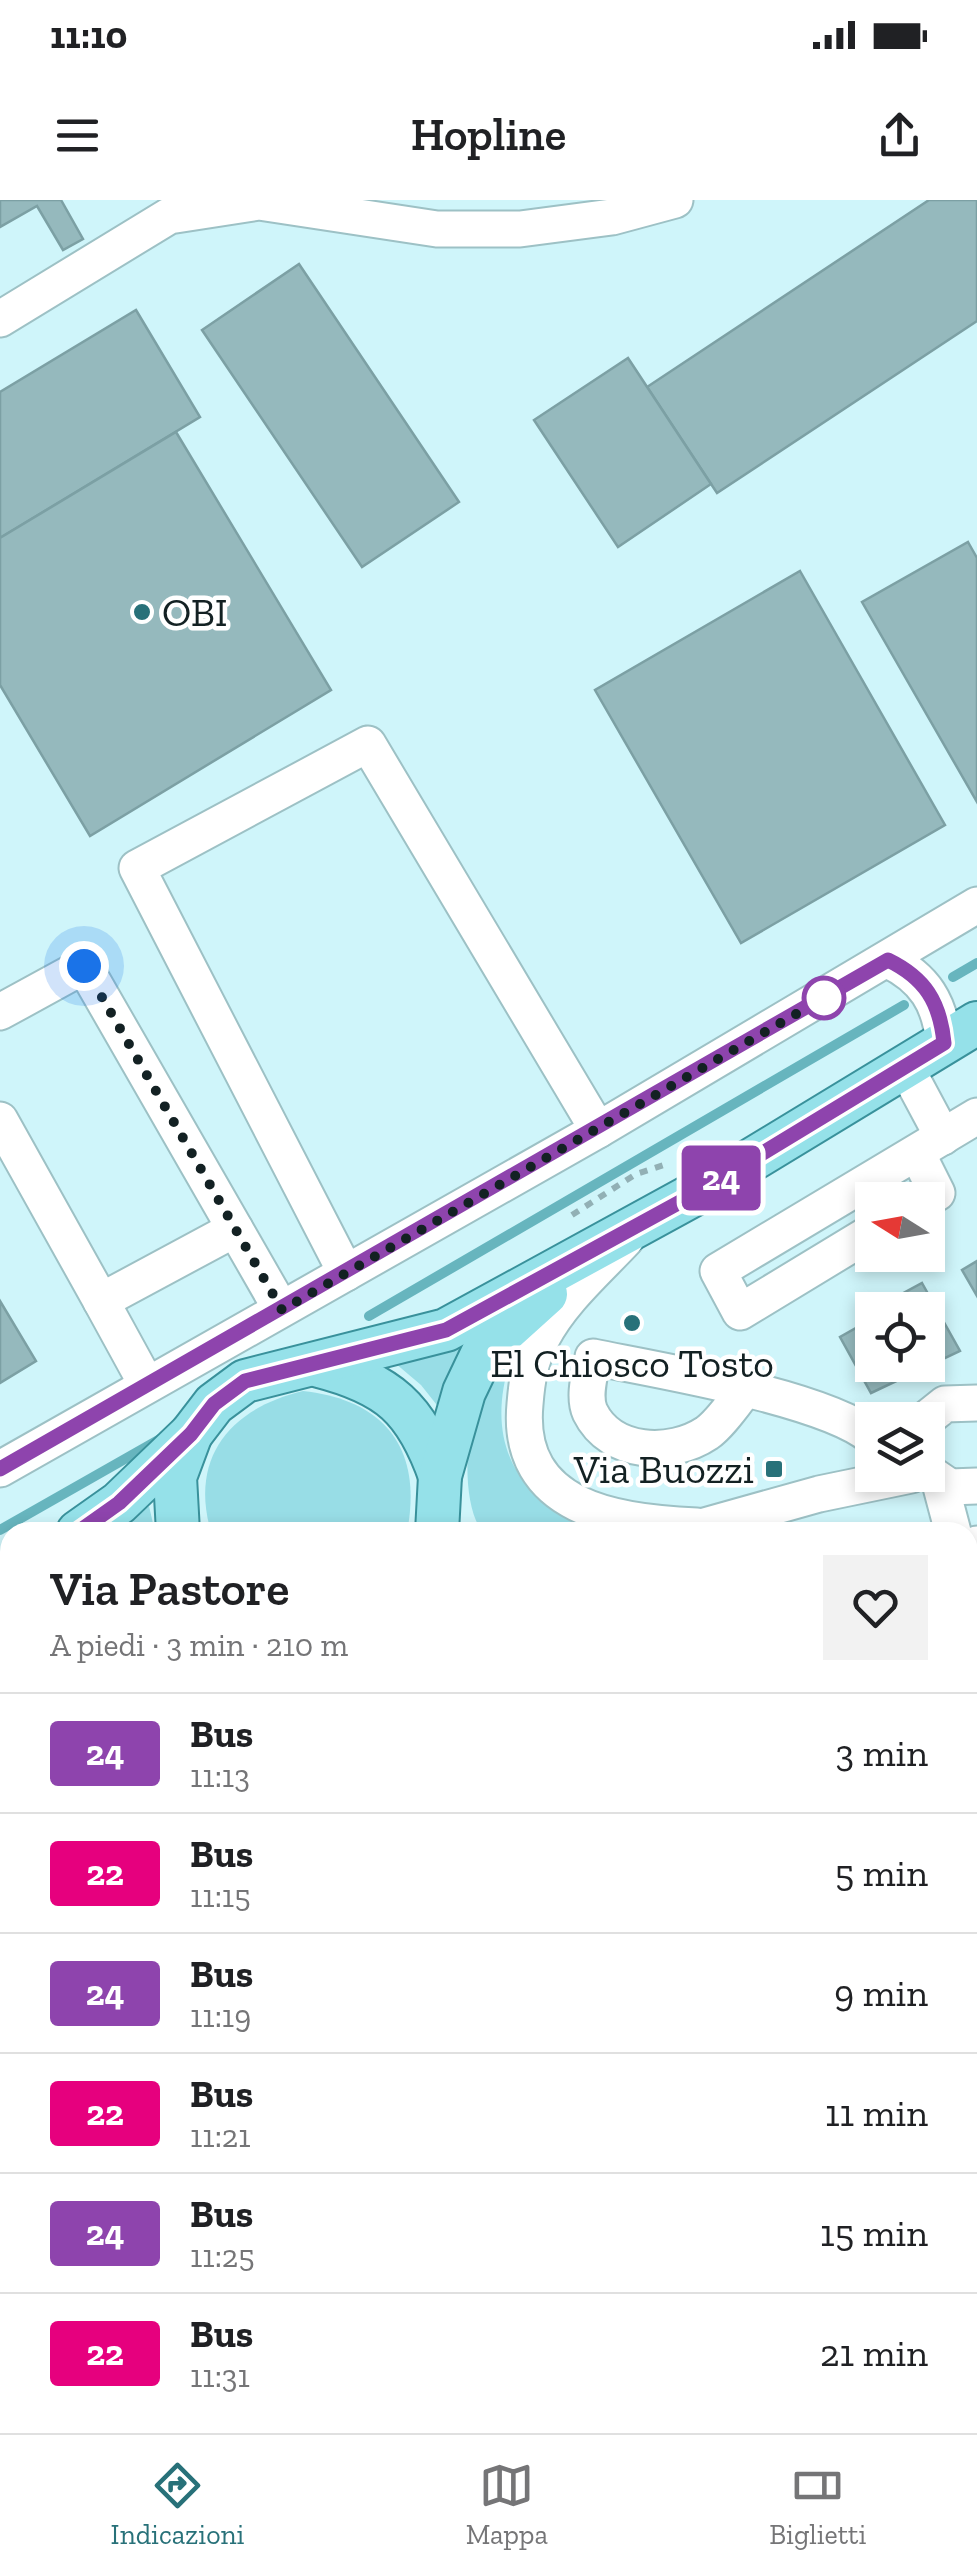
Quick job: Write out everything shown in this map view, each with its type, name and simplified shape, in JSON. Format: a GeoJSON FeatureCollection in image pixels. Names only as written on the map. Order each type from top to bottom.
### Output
{"type":"FeatureCollection","features":[{"type":"Feature","properties":{"kind":"main road"},"geometry":{"type":"LineString","coordinates":[[92,1522],[119,1503],[191,1434],[214,1404],[245,1381],[281,1368],[319,1366],[446,1330],[702,1190],[961,1033]]}},
{"type":"Feature","properties":{"kind":"main road"},"geometry":{"type":"LineString","coordinates":[[440,1476],[464,1392],[484,1350],[599,1247]]}},
{"type":"Feature","properties":{"kind":"main road"},"geometry":{"type":"LineString","coordinates":[[319,1366],[362,1377],[398,1400],[426,1435],[440,1476],[442,1522]]}},
{"type":"Feature","properties":{"kind":"main road"},"geometry":{"type":"LineString","coordinates":[[177,1522],[175,1477],[191,1434]]}},
{"type":"Feature","properties":{"kind":"street"},"geometry":{"type":"LineString","coordinates":[[0,319],[169,216],[259,202],[437,229],[520,228],[608,209],[675,200]]}},
{"type":"Feature","properties":{"kind":"street"},"geometry":{"type":"LineString","coordinates":[[346,1273],[137,868],[368,744],[598,1130]]}},
{"type":"Feature","properties":{"kind":"street"},"geometry":{"type":"LineString","coordinates":[[0,1469],[598,1130],[977,905]]}},
{"type":"Feature","properties":{"kind":"street"},"geometry":{"type":"LineString","coordinates":[[888,960],[923,983],[961,1033]]}},
{"type":"Feature","properties":{"kind":"street"},"geometry":{"type":"LineString","coordinates":[[0,1012],[84,966],[282,1310]]}},
{"type":"Feature","properties":{"kind":"street"},"geometry":{"type":"LineString","coordinates":[[905,1066],[930,1145],[935,1182]]}},
{"type":"Feature","properties":{"kind":"street"},"geometry":{"type":"LineString","coordinates":[[868,1182],[977,1116]]}},
{"type":"Feature","properties":{"kind":"street"},"geometry":{"type":"LineString","coordinates":[[0,1120],[147,1385]]}},
{"type":"Feature","properties":{"kind":"street"},"geometry":{"type":"LineString","coordinates":[[855,1190],[718,1271],[740,1312],[855,1242]]}},
{"type":"Feature","properties":{"kind":"street"},"geometry":{"type":"LineString","coordinates":[[627,1522],[570,1501],[534,1464],[522,1428],[528,1367],[543,1335],[570,1298],[641,1224]]}},
{"type":"Feature","properties":{"kind":"street"},"geometry":{"type":"LineString","coordinates":[[101,1301],[235,1229]]}},
{"type":"Feature","properties":{"kind":"street"},"geometry":{"type":"LineString","coordinates":[[744,1391],[839,1417],[855,1427]]}},
{"type":"Feature","properties":{"kind":"street"},"geometry":{"type":"LineString","coordinates":[[945,1410],[970,1397]]}},
{"type":"Feature","properties":{"kind":"street"},"geometry":{"type":"LineString","coordinates":[[819,1494],[855,1463]]}},
{"type":"Feature","properties":{"kind":"street"},"geometry":{"type":"LineString","coordinates":[[945,1484],[961,1489],[977,1486]]}},
{"type":"Feature","properties":{"kind":"street"},"geometry":{"type":"LineString","coordinates":[[716,1522],[855,1488]]}},
{"type":"Feature","properties":{"kind":"street"},"geometry":{"type":"LineString","coordinates":[[933,1492],[948,1522]]}},
{"type":"Feature","properties":{"kind":"path"},"geometry":{"type":"LineString","coordinates":[[560,1223],[636,1174],[669,1162],[702,1190]]}},
{"type":"Feature","properties":{"kind":"shaded area"},"geometry":{"type":"Polygon","coordinates":[[[482,1324],[444,1414],[421,1385],[395,1363],[482,1324]]]}},
{"type":"Feature","properties":{"kind":"shaded area"},"geometry":{"type":"Polygon","coordinates":[[[514,1349],[501,1410],[512,1461],[525,1483],[545,1502],[578,1522],[477,1522],[475,1518],[468,1478],[470,1432],[479,1392],[496,1366],[514,1349]]]}},
{"type":"Feature","properties":{"kind":"shaded area"},"geometry":{"type":"Polygon","coordinates":[[[303,1391],[332,1396],[377,1418],[403,1454],[409,1477],[408,1522],[209,1522],[206,1481],[211,1459],[236,1423],[277,1399],[303,1391]]]}},
{"type":"Feature","properties":{"kind":"shaded area"},"geometry":{"type":"Polygon","coordinates":[[[149,1506],[153,1522],[128,1522],[149,1506]]]}},
{"type":"Feature","properties":{"kind":"building"},"geometry":{"type":"Polygon","coordinates":[[[0,200],[61,200],[83,239],[63,250],[37,206],[0,227],[0,200]]]}},
{"type":"Feature","properties":{"kind":"building"},"geometry":{"type":"Polygon","coordinates":[[[929,200],[977,200],[977,321],[717,493],[647,387],[929,200]]]}},
{"type":"Feature","properties":{"kind":"building"},"geometry":{"type":"Polygon","coordinates":[[[299,264],[459,502],[362,567],[202,330],[299,264]]]}},
{"type":"Feature","properties":{"kind":"building"},"geometry":{"type":"Polygon","coordinates":[[[136,310],[200,417],[0,538],[0,392],[136,310]]]}},
{"type":"Feature","properties":{"kind":"building"},"geometry":{"type":"Polygon","coordinates":[[[628,358],[711,484],[618,547],[534,420],[628,358]]]}},
{"type":"Feature","properties":{"kind":"building","name":"OBI"},"geometry":{"type":"Polygon","coordinates":[[[176,432],[331,690],[90,836],[0,685],[0,538],[176,432]]]}},
{"type":"Feature","properties":{"kind":"building"},"geometry":{"type":"Polygon","coordinates":[[[968,542],[977,558],[977,802],[862,602],[968,542]]]}},
{"type":"Feature","properties":{"kind":"building"},"geometry":{"type":"Polygon","coordinates":[[[800,571],[945,825],[741,943],[595,690],[800,571]]]}},
{"type":"Feature","properties":{"kind":"building"},"geometry":{"type":"Polygon","coordinates":[[[977,1261],[977,1296],[962,1270],[977,1261]]]}},
{"type":"Feature","properties":{"kind":"building"},"geometry":{"type":"Polygon","coordinates":[[[922,1283],[927,1292],[905,1292],[922,1283]]]}},
{"type":"Feature","properties":{"kind":"building"},"geometry":{"type":"Polygon","coordinates":[[[0,1301],[36,1361],[0,1383],[0,1301]]]}},
{"type":"Feature","properties":{"kind":"building"},"geometry":{"type":"Polygon","coordinates":[[[945,1324],[960,1351],[945,1358],[945,1324]]]}},
{"type":"Feature","properties":{"kind":"building"},"geometry":{"type":"Polygon","coordinates":[[[855,1329],[855,1364],[840,1337],[855,1329]]]}},
{"type":"Feature","properties":{"kind":"building"},"geometry":{"type":"Polygon","coordinates":[[[865,1382],[894,1382],[871,1393],[865,1382]]]}},
{"type":"Feature","properties":{"kind":"waterway"},"geometry":{"type":"LineString","coordinates":[[953,977],[977,963]]}},
{"type":"Feature","properties":{"kind":"waterway"},"geometry":{"type":"LineString","coordinates":[[369,1316],[904,1005]]}},
{"type":"Feature","properties":{"kind":"waterway"},"geometry":{"type":"LineString","coordinates":[[14,1522],[160,1439]]}},
{"type":"Feature","properties":{"kind":"bus line","name":"24"},"geometry":{"type":"LineString","coordinates":[[0,1469],[598,1130],[888,960],[923,983],[935,1000],[944,1043],[702,1190],[446,1330],[319,1366],[281,1368],[245,1381],[214,1404],[191,1434],[119,1503],[92,1522]]}},
{"type":"Feature","properties":{"kind":"place","name":"OBI"},"geometry":{"type":"Point","coordinates":[142,612]}},
{"type":"Feature","properties":{"kind":"place","name":"El Chiosco Tosto"},"geometry":{"type":"Point","coordinates":[632,1323]}},
{"type":"Feature","properties":{"kind":"place","name":"Via Buozzi"},"geometry":{"type":"Point","coordinates":[774,1469]}},
{"type":"Feature","properties":{"kind":"route"},"geometry":{"type":"LineString","coordinates":[[84,966],[282,1310],[824,998]]}}]}
